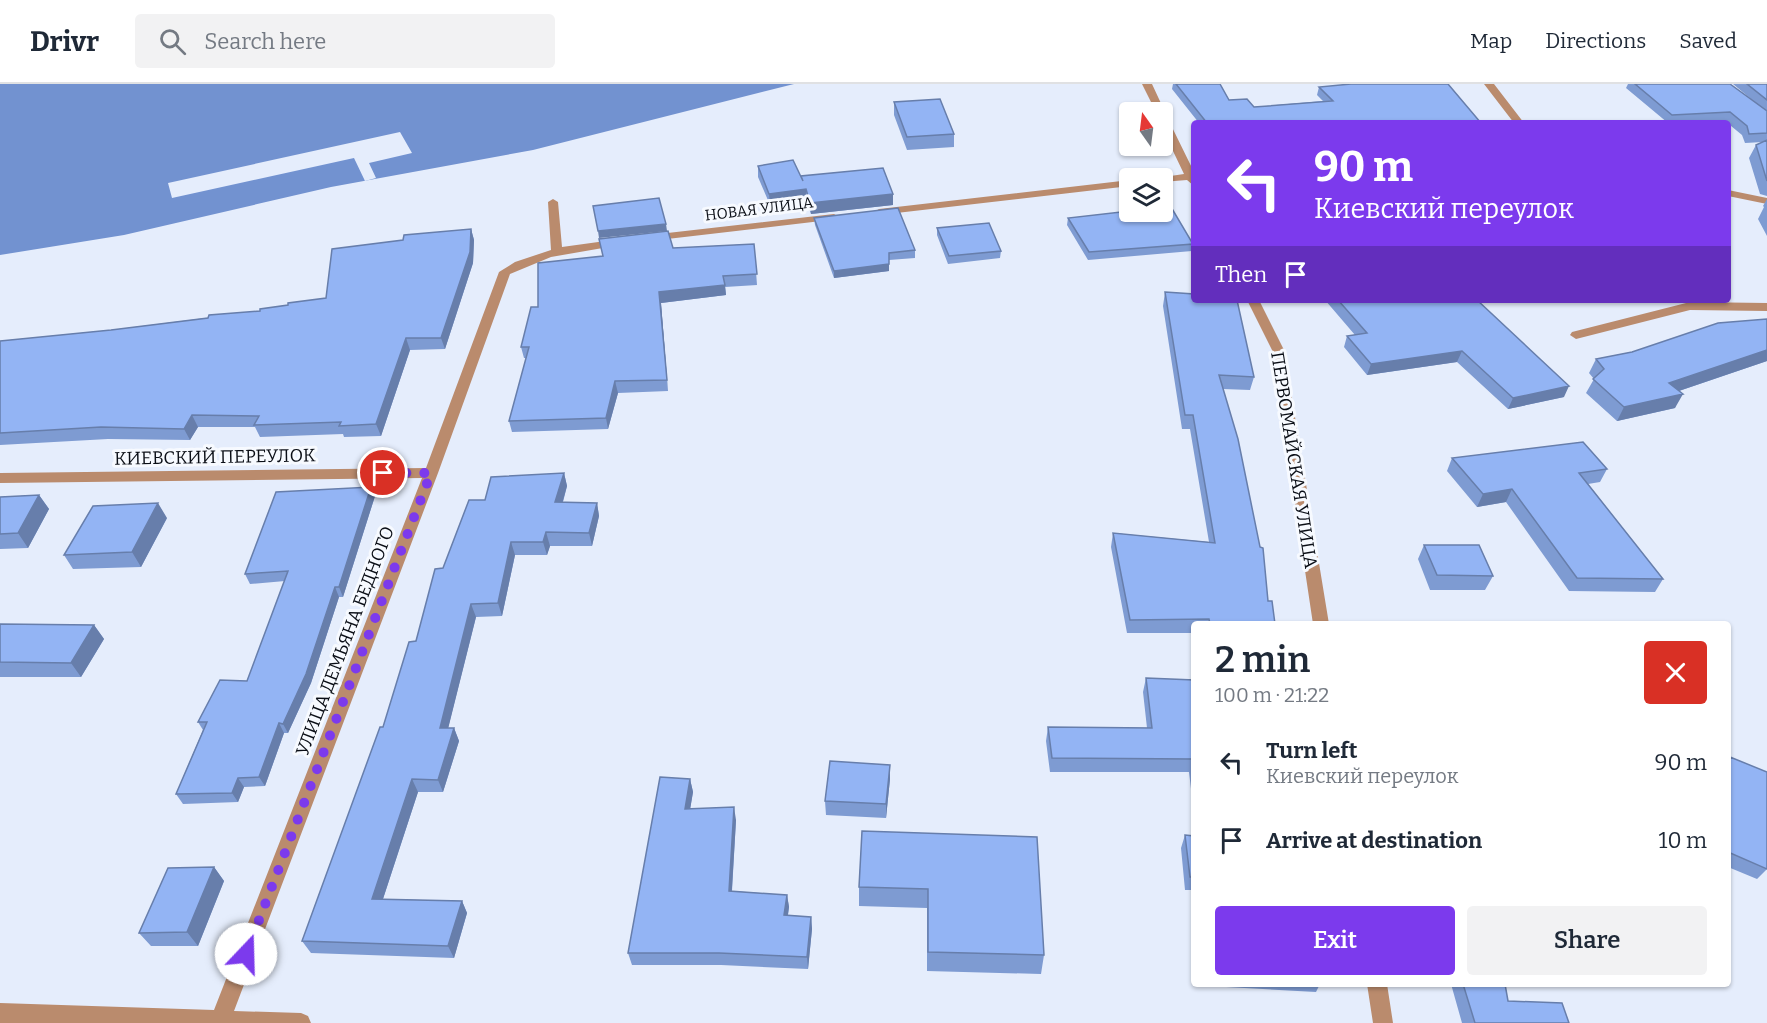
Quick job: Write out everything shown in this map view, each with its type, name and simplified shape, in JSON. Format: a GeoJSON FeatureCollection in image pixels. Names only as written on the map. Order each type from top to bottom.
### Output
{"type":"FeatureCollection","features":[{"type":"Feature","properties":{"kind":"street"},"geometry":{"type":"LineString","coordinates":[[1147,84],[1155,102]]}},
{"type":"Feature","properties":{"kind":"street"},"geometry":{"type":"LineString","coordinates":[[1489,84],[1518,120]]}},
{"type":"Feature","properties":{"kind":"street"},"geometry":{"type":"LineString","coordinates":[[1173,139],[1191,174]]}},
{"type":"Feature","properties":{"kind":"street"},"geometry":{"type":"LineString","coordinates":[[1173,179],[1191,178]]}},
{"type":"Feature","properties":{"kind":"street"},"geometry":{"type":"LineString","coordinates":[[872,213],[1119,184]]}},
{"type":"Feature","properties":{"kind":"street"},"geometry":{"type":"LineString","coordinates":[[1731,194],[1767,201]]}},
{"type":"Feature","properties":{"kind":"street"},"geometry":{"type":"LineString","coordinates":[[553,202],[556,249]]}},
{"type":"Feature","properties":{"kind":"street","name":"НОВАЯ УЛИЦА"},"geometry":{"type":"LineString","coordinates":[[505,272],[527,259],[556,249],[849,215]]}},
{"type":"Feature","properties":{"kind":"street","name":"УЛИЦА ДЕМЬЯНА БЕДНОГО"},"geometry":{"type":"LineString","coordinates":[[220,1021],[431,473],[505,272]]}},
{"type":"Feature","properties":{"kind":"street","name":"ПЕРВОМАЙСКАЯ УЛИЦА"},"geometry":{"type":"LineString","coordinates":[[1254,303],[1278,350],[1321,621]]}},
{"type":"Feature","properties":{"kind":"street"},"geometry":{"type":"LineString","coordinates":[[1576,335],[1690,306],[1767,307]]}},
{"type":"Feature","properties":{"kind":"street","name":"КИЕВСКИЙ ПЕРЕУЛОК"},"geometry":{"type":"LineString","coordinates":[[0,478],[431,473]]}},
{"type":"Feature","properties":{"kind":"street"},"geometry":{"type":"LineString","coordinates":[[1377,987],[1383,1023]]}},
{"type":"Feature","properties":{"kind":"street"},"geometry":{"type":"LineString","coordinates":[[0,1013],[301,1023]]}},
{"type":"Feature","properties":{"kind":"water"},"geometry":{"type":"Polygon","coordinates":[[[0,84],[794,84],[533,150],[331,187],[124,235],[0,255],[0,84]]]}},
{"type":"Feature","properties":{"kind":"pier"},"geometry":{"type":"Polygon","coordinates":[[[400,132],[412,153],[369,163],[376,178],[365,181],[354,158],[172,198],[168,183],[400,132]]]}},
{"type":"Feature","properties":{"kind":"building"},"geometry":{"type":"Polygon","coordinates":[[[1176,84],[1220,84],[1229,100],[1247,99],[1254,107],[1333,101],[1319,87],[1351,84],[1448,84],[1478,120],[1205,120],[1176,84]]]}},
{"type":"Feature","properties":{"kind":"building"},"geometry":{"type":"Polygon","coordinates":[[[1635,84],[1730,84],[1767,111],[1767,133],[1749,134],[1747,126],[1730,112],[1672,115],[1635,84]]]}},
{"type":"Feature","properties":{"kind":"building"},"geometry":{"type":"Polygon","coordinates":[[[1747,84],[1767,84],[1767,100],[1747,84]]]}},
{"type":"Feature","properties":{"kind":"building"},"geometry":{"type":"Polygon","coordinates":[[[940,99],[954,134],[907,137],[894,102],[940,99]]]}},
{"type":"Feature","properties":{"kind":"building"},"geometry":{"type":"Polygon","coordinates":[[[1767,140],[1767,181],[1756,145],[1767,140]]]}},
{"type":"Feature","properties":{"kind":"building"},"geometry":{"type":"Polygon","coordinates":[[[793,160],[803,181],[801,176],[883,168],[893,194],[810,203],[806,189],[769,194],[758,166],[793,160]]]}},
{"type":"Feature","properties":{"kind":"building"},"geometry":{"type":"Polygon","coordinates":[[[659,198],[666,224],[598,231],[593,206],[659,198]]]}},
{"type":"Feature","properties":{"kind":"building"},"geometry":{"type":"Polygon","coordinates":[[[898,208],[915,250],[889,253],[889,264],[834,271],[814,218],[898,208]]]}},
{"type":"Feature","properties":{"kind":"building"},"geometry":{"type":"Polygon","coordinates":[[[1173,210],[1191,244],[1089,252],[1068,218],[1119,212],[1119,222],[1173,222],[1173,210]]]}},
{"type":"Feature","properties":{"kind":"building"},"geometry":{"type":"Polygon","coordinates":[[[989,223],[1001,251],[949,256],[937,228],[989,223]]]}},
{"type":"Feature","properties":{"kind":"building"},"geometry":{"type":"Polygon","coordinates":[[[471,229],[470,252],[441,338],[406,338],[376,424],[339,426],[341,422],[254,425],[259,416],[192,415],[184,429],[101,427],[0,433],[0,341],[208,318],[209,315],[260,311],[260,309],[288,305],[288,303],[326,298],[332,249],[403,240],[404,235],[471,229]]]}},
{"type":"Feature","properties":{"kind":"building"},"geometry":{"type":"Polygon","coordinates":[[[668,231],[673,248],[754,244],[757,274],[723,276],[725,285],[659,292],[667,380],[615,381],[606,418],[509,421],[529,347],[521,347],[531,307],[538,307],[538,263],[603,256],[599,239],[668,231]]]}},
{"type":"Feature","properties":{"kind":"building"},"geometry":{"type":"Polygon","coordinates":[[[1165,292],[1191,294],[1191,303],[1238,303],[1254,377],[1219,375],[1238,439],[1260,547],[1263,548],[1268,601],[1272,601],[1275,621],[1130,620],[1113,533],[1215,543],[1193,415],[1185,415],[1165,292]]]}},
{"type":"Feature","properties":{"kind":"building"},"geometry":{"type":"Polygon","coordinates":[[[1341,303],[1480,303],[1569,386],[1513,398],[1462,351],[1371,364],[1347,336],[1367,333],[1341,303]]]}},
{"type":"Feature","properties":{"kind":"building"},"geometry":{"type":"Polygon","coordinates":[[[1767,319],[1767,350],[1669,383],[1683,394],[1624,407],[1593,379],[1604,369],[1596,359],[1632,352],[1718,323],[1767,319]]]}},
{"type":"Feature","properties":{"kind":"building"},"geometry":{"type":"Polygon","coordinates":[[[1583,442],[1607,469],[1579,473],[1663,579],[1577,578],[1512,489],[1483,494],[1452,458],[1583,442]]]}},
{"type":"Feature","properties":{"kind":"building"},"geometry":{"type":"Polygon","coordinates":[[[564,473],[555,502],[597,503],[589,533],[546,532],[543,542],[511,542],[498,603],[471,604],[440,728],[454,728],[438,780],[412,779],[372,899],[462,901],[448,946],[302,941],[380,727],[383,727],[409,642],[416,641],[435,569],[443,568],[469,500],[485,500],[491,477],[564,473]]]}},
{"type":"Feature","properties":{"kind":"building"},"geometry":{"type":"Polygon","coordinates":[[[371,487],[339,587],[335,587],[306,674],[283,724],[279,723],[259,777],[238,778],[232,793],[176,794],[207,722],[198,722],[220,680],[247,681],[288,571],[245,574],[276,492],[371,487]]]}},
{"type":"Feature","properties":{"kind":"building"},"geometry":{"type":"Polygon","coordinates":[[[39,495],[18,533],[0,534],[0,497],[39,495]]]}},
{"type":"Feature","properties":{"kind":"building"},"geometry":{"type":"Polygon","coordinates":[[[158,503],[132,552],[64,555],[93,506],[158,503]]]}},
{"type":"Feature","properties":{"kind":"building"},"geometry":{"type":"Polygon","coordinates":[[[1424,545],[1479,545],[1493,576],[1437,575],[1424,545]]]}},
{"type":"Feature","properties":{"kind":"building"},"geometry":{"type":"Polygon","coordinates":[[[0,624],[94,625],[71,663],[0,662],[0,624]]]}},
{"type":"Feature","properties":{"kind":"building"},"geometry":{"type":"Polygon","coordinates":[[[1146,678],[1191,680],[1191,759],[1052,758],[1048,727],[1152,728],[1146,678]]]}},
{"type":"Feature","properties":{"kind":"building"},"geometry":{"type":"Polygon","coordinates":[[[1731,757],[1767,772],[1767,869],[1731,853],[1731,757]]]}},
{"type":"Feature","properties":{"kind":"building"},"geometry":{"type":"Polygon","coordinates":[[[830,761],[890,765],[886,804],[825,801],[830,761]]]}},
{"type":"Feature","properties":{"kind":"building"},"geometry":{"type":"Polygon","coordinates":[[[660,777],[690,779],[685,809],[734,807],[729,891],[787,895],[784,915],[811,917],[807,957],[719,953],[628,953],[660,777]]]}},
{"type":"Feature","properties":{"kind":"building"},"geometry":{"type":"Polygon","coordinates":[[[862,831],[1037,837],[1044,955],[928,952],[928,889],[859,887],[862,831]]]}},
{"type":"Feature","properties":{"kind":"building"},"geometry":{"type":"Polygon","coordinates":[[[1185,835],[1191,836],[1190,877],[1185,835]]]}},
{"type":"Feature","properties":{"kind":"building"},"geometry":{"type":"Polygon","coordinates":[[[214,867],[187,932],[139,933],[168,868],[214,867]]]}},
{"type":"Feature","properties":{"kind":"building"},"geometry":{"type":"Polygon","coordinates":[[[1464,987],[1506,987],[1508,1001],[1562,1003],[1569,1023],[1475,1023],[1464,987]]]}},
{"type":"Feature","properties":{"kind":"route"},"geometry":{"type":"LineString","coordinates":[[246,954],[431,473],[383,473]]}}]}
